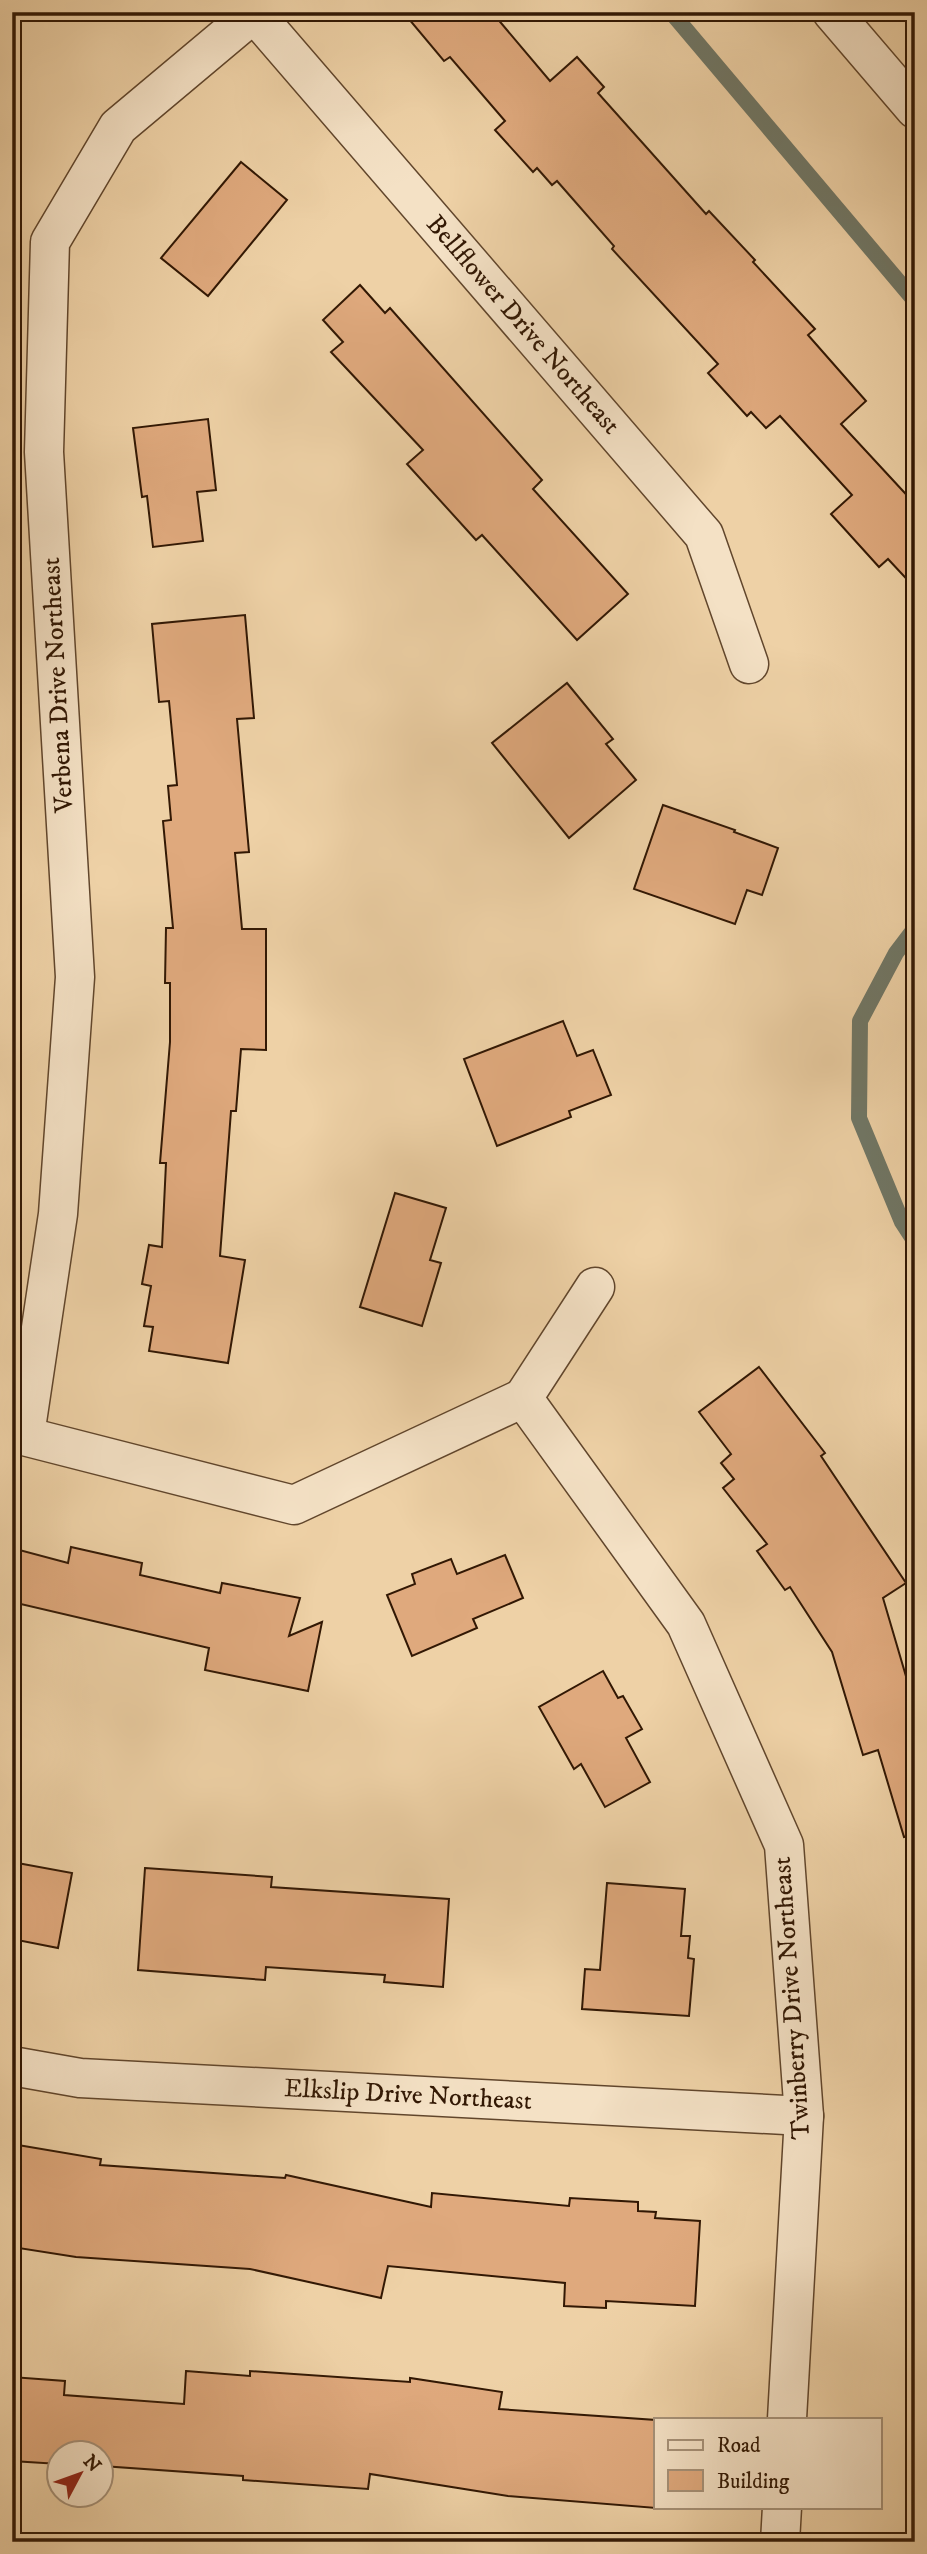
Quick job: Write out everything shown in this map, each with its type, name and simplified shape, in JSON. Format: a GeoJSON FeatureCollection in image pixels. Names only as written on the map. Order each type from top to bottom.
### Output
{"type":"FeatureCollection","features":[{"type":"Feature","properties":{"kind":"street"},"geometry":{"type":"LineString","coordinates":[[832,12],[915,109]]}},
{"type":"Feature","properties":{"kind":"street","name":"Bellflower Drive Northeast"},"geometry":{"type":"LineString","coordinates":[[254,13],[704,535],[749,664]]}},
{"type":"Feature","properties":{"kind":"street","name":"Verbena Drive Northeast"},"geometry":{"type":"LineString","coordinates":[[19,1434],[58,1214],[75,977],[44,452],[50,242],[118,127],[254,13]]}},
{"type":"Feature","properties":{"kind":"street"},"geometry":{"type":"LineString","coordinates":[[19,1434],[294,1505],[523,1398],[595,1287]]}},
{"type":"Feature","properties":{"kind":"street","name":"Twinberry Drive Northeast"},"geometry":{"type":"LineString","coordinates":[[523,1398],[686,1624],[783,1845],[804,2116],[787,2418]]}},
{"type":"Feature","properties":{"kind":"street","name":"Elkslip Drive Northeast"},"geometry":{"type":"LineString","coordinates":[[12,2066],[80,2078],[804,2116]]}},
{"type":"Feature","properties":{"kind":"street"},"geometry":{"type":"LineString","coordinates":[[780,2542],[782,2508]]}},
{"type":"Feature","properties":{"kind":"building"},"geometry":{"type":"Polygon","coordinates":[[[403,12],[501,12],[496,17],[550,81],[577,57],[604,87],[598,93],[706,214],[709,211],[755,260],[753,262],[815,329],[808,335],[866,401],[841,424],[915,504],[915,588],[888,559],[879,567],[831,514],[852,495],[780,416],[766,428],[751,412],[747,416],[708,373],[718,364],[612,249],[614,246],[557,181],[552,185],[537,168],[533,172],[495,130],[505,121],[450,57],[444,61],[403,12]]]}},
{"type":"Feature","properties":{"kind":"building"},"geometry":{"type":"Polygon","coordinates":[[[241,162],[287,200],[208,296],[161,258],[241,162]]]}},
{"type":"Feature","properties":{"kind":"building"},"geometry":{"type":"Polygon","coordinates":[[[360,285],[385,313],[390,308],[542,480],[533,489],[628,594],[577,640],[482,535],[476,540],[407,464],[423,450],[331,352],[343,342],[323,320],[360,285]]]}},
{"type":"Feature","properties":{"kind":"building"},"geometry":{"type":"Polygon","coordinates":[[[208,419],[216,490],[197,492],[203,541],[153,547],[147,496],[142,497],[133,428],[208,419]]]}},
{"type":"Feature","properties":{"kind":"building"},"geometry":{"type":"Polygon","coordinates":[[[245,615],[254,718],[237,719],[249,852],[235,853],[242,929],[266,929],[266,1050],[241,1049],[236,1111],[231,1111],[220,1256],[245,1260],[228,1363],[149,1351],[153,1327],[144,1326],[151,1286],[142,1284],[149,1245],[162,1247],[166,1163],[160,1163],[170,1042],[170,983],[165,983],[166,928],[173,928],[163,821],[171,820],[168,786],[177,785],[169,701],[159,702],[152,624],[245,615]]]}},
{"type":"Feature","properties":{"kind":"building"},"geometry":{"type":"Polygon","coordinates":[[[567,683],[613,739],[606,744],[636,780],[569,838],[492,743],[567,683]]]}},
{"type":"Feature","properties":{"kind":"building"},"geometry":{"type":"Polygon","coordinates":[[[663,805],[778,848],[762,895],[747,890],[735,924],[634,889],[663,805]]]}},
{"type":"Feature","properties":{"kind":"building"},"geometry":{"type":"Polygon","coordinates":[[[563,1021],[577,1056],[593,1050],[611,1095],[569,1111],[571,1117],[497,1146],[464,1059],[563,1021]]]}},
{"type":"Feature","properties":{"kind":"building"},"geometry":{"type":"Polygon","coordinates":[[[395,1193],[446,1208],[430,1260],[441,1263],[422,1326],[360,1307],[395,1193]]]}},
{"type":"Feature","properties":{"kind":"building"},"geometry":{"type":"Polygon","coordinates":[[[759,1367],[825,1453],[821,1456],[906,1583],[883,1598],[915,1707],[915,1835],[904,1837],[878,1750],[863,1755],[832,1652],[790,1587],[785,1590],[757,1551],[767,1544],[723,1488],[734,1479],[721,1463],[731,1454],[699,1412],[759,1367]]]}},
{"type":"Feature","properties":{"kind":"building"},"geometry":{"type":"Polygon","coordinates":[[[71,1547],[142,1563],[140,1575],[220,1593],[222,1583],[300,1598],[289,1636],[322,1622],[308,1691],[205,1670],[209,1648],[12,1602],[12,1548],[68,1563],[71,1547]]]}},
{"type":"Feature","properties":{"kind":"building"},"geometry":{"type":"Polygon","coordinates":[[[505,1555],[523,1598],[473,1619],[477,1628],[412,1656],[387,1595],[415,1584],[412,1574],[451,1559],[457,1574],[505,1555]]]}},
{"type":"Feature","properties":{"kind":"building"},"geometry":{"type":"Polygon","coordinates":[[[603,1671],[618,1698],[623,1696],[642,1729],[626,1738],[650,1782],[605,1807],[581,1764],[574,1769],[539,1707],[603,1671]]]}},
{"type":"Feature","properties":{"kind":"building"},"geometry":{"type":"Polygon","coordinates":[[[12,1862],[72,1873],[58,1948],[12,1939],[12,1862]]]}},
{"type":"Feature","properties":{"kind":"building"},"geometry":{"type":"Polygon","coordinates":[[[145,1868],[272,1877],[271,1887],[449,1899],[443,1987],[384,1982],[385,1975],[266,1967],[265,1980],[138,1970],[145,1868]]]}},
{"type":"Feature","properties":{"kind":"building"},"geometry":{"type":"Polygon","coordinates":[[[607,1883],[685,1889],[681,1936],[690,1936],[688,1958],[694,1959],[689,2016],[582,2009],[585,1969],[600,1970],[607,1883]]]}},
{"type":"Feature","properties":{"kind":"building"},"geometry":{"type":"Polygon","coordinates":[[[12,2144],[101,2159],[100,2165],[285,2178],[286,2175],[431,2207],[432,2193],[569,2206],[570,2198],[638,2202],[638,2211],[656,2212],[655,2218],[700,2221],[695,2306],[606,2301],[606,2308],[564,2306],[565,2283],[388,2266],[381,2298],[250,2269],[76,2257],[12,2247],[12,2144]]]}},
{"type":"Feature","properties":{"kind":"building"},"geometry":{"type":"Polygon","coordinates":[[[186,2371],[250,2376],[250,2371],[410,2382],[410,2378],[502,2392],[499,2409],[654,2420],[654,2508],[508,2496],[370,2474],[368,2489],[116,2467],[116,2438],[46,2438],[46,2463],[12,2461],[12,2377],[65,2381],[64,2395],[184,2404],[186,2371]]]}},
{"type":"Feature","properties":{"kind":"waterway"},"geometry":{"type":"LineString","coordinates":[[671,12],[915,301]]}},
{"type":"Feature","properties":{"kind":"waterway"},"geometry":{"type":"LineString","coordinates":[[915,928],[896,953],[860,1021],[859,1118],[902,1222],[915,1242]]}}]}
